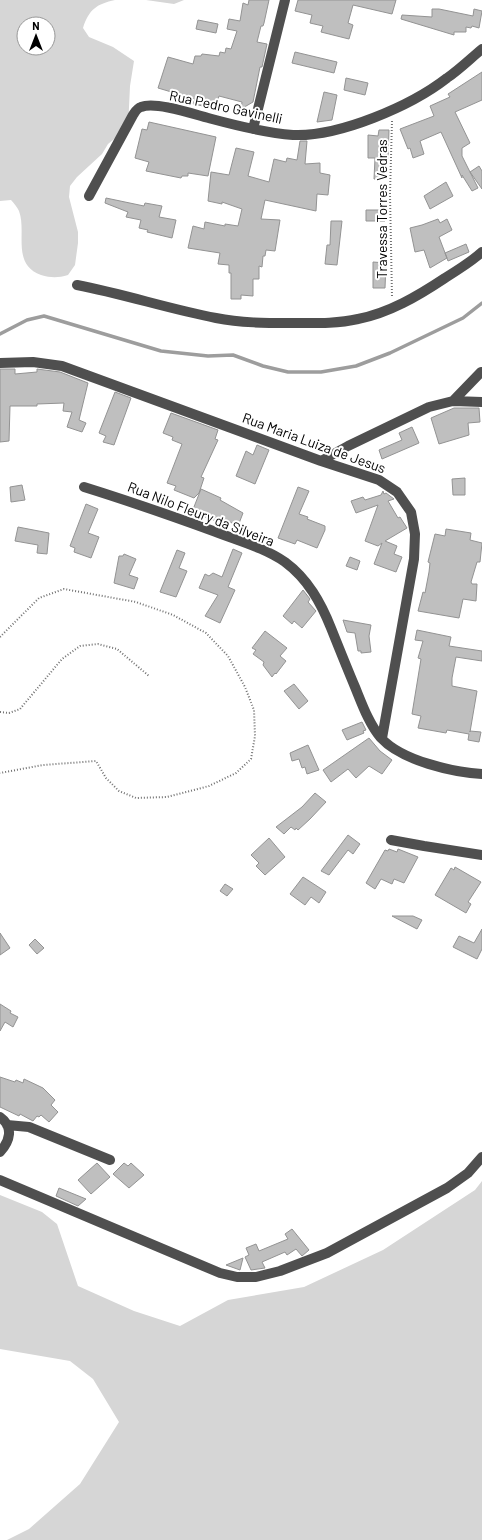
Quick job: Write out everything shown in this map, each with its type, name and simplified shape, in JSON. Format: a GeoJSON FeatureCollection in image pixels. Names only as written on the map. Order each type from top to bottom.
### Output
{"type":"FeatureCollection","features":[{"type":"Feature","properties":{"kind":"street"},"geometry":{"type":"LineString","coordinates":[[253,129],[285,0]]}},
{"type":"Feature","properties":{"kind":"street","name":"Rua Pedro Gavinelli"},"geometry":{"type":"LineString","coordinates":[[89,196],[133,115],[137,109],[143,106],[172,108],[253,129],[293,135],[313,134],[354,124],[392,110],[447,78],[482,48]]}},
{"type":"Feature","properties":{"kind":"street"},"geometry":{"type":"LineString","coordinates":[[77,285],[204,316],[243,322],[340,322],[359,319],[393,307],[425,291],[474,259],[482,252]]}},
{"type":"Feature","properties":{"kind":"street","name":"Rua Maria Luiza de Jesus"},"geometry":{"type":"LineString","coordinates":[[0,363],[33,362],[62,366],[321,461],[379,480],[397,492],[411,512],[416,534],[414,559],[382,738]]}},
{"type":"Feature","properties":{"kind":"street"},"geometry":{"type":"LineString","coordinates":[[453,401],[481,372]]}},
{"type":"Feature","properties":{"kind":"street"},"geometry":{"type":"LineString","coordinates":[[321,461],[348,446],[429,407],[453,401],[482,402]]}},
{"type":"Feature","properties":{"kind":"street","name":"Rua Nilo Fleury da Silveira"},"geometry":{"type":"LineString","coordinates":[[84,487],[145,506],[256,547],[285,562],[306,582],[321,604],[363,706],[372,724],[382,738],[398,751],[420,761],[465,773],[482,774]]}},
{"type":"Feature","properties":{"kind":"street"},"geometry":{"type":"LineString","coordinates":[[391,840],[482,855]]}},
{"type":"Feature","properties":{"kind":"street"},"geometry":{"type":"LineString","coordinates":[[0,1117],[7,1125],[9,1130],[7,1142],[0,1152]]}},
{"type":"Feature","properties":{"kind":"street"},"geometry":{"type":"LineString","coordinates":[[7,1125],[29,1127],[110,1160]]}},
{"type":"Feature","properties":{"kind":"street"},"geometry":{"type":"LineString","coordinates":[[0,1180],[220,1273],[237,1277],[256,1277],[280,1272],[328,1253],[447,1188],[468,1174],[482,1158]]}},
{"type":"Feature","properties":{"kind":"path","name":"Travessa Torres Vedras"},"geometry":{"type":"LineString","coordinates":[[392,110],[390,194],[393,307]]}},
{"type":"Feature","properties":{"kind":"path"},"geometry":{"type":"LineString","coordinates":[[0,637],[39,598],[64,589],[136,602],[173,615],[206,633],[228,656],[245,687],[254,710],[255,736],[251,759],[236,773],[209,786],[167,797],[136,798],[119,791],[106,778],[96,761],[43,765],[0,773]]}},
{"type":"Feature","properties":{"kind":"path"},"geometry":{"type":"LineString","coordinates":[[0,712],[9,713],[20,708],[62,659],[80,646],[98,644],[117,649],[149,676]]}},
{"type":"Feature","properties":{"kind":"shaded area"},"geometry":{"type":"Polygon","coordinates":[[[0,0],[115,0],[103,3],[94,8],[88,16],[83,28],[89,37],[113,47],[134,61],[130,86],[128,128],[108,144],[102,154],[77,177],[70,186],[69,197],[78,232],[78,243],[75,265],[68,275],[48,277],[41,275],[32,270],[26,263],[22,247],[21,219],[19,211],[11,200],[0,201],[0,0]]]}},
{"type":"Feature","properties":{"kind":"shaded area"},"geometry":{"type":"Polygon","coordinates":[[[146,0],[184,0],[174,4],[146,0]]]}},
{"type":"Feature","properties":{"kind":"shaded area"},"geometry":{"type":"Polygon","coordinates":[[[482,1181],[482,1540],[7,1540],[29,1529],[80,1484],[119,1422],[93,1379],[70,1361],[0,1349],[0,1195],[42,1212],[57,1224],[78,1286],[134,1311],[180,1326],[228,1300],[304,1287],[383,1250],[475,1190],[482,1181]]]}},
{"type":"Feature","properties":{"kind":"building"},"geometry":{"type":"Polygon","coordinates":[[[249,0],[269,0],[264,23],[263,26],[261,26],[257,42],[267,44],[262,67],[260,67],[253,102],[241,109],[242,102],[219,96],[216,106],[208,104],[208,107],[193,104],[195,99],[158,88],[168,57],[193,64],[195,56],[201,56],[202,54],[219,56],[220,52],[225,53],[226,48],[231,49],[237,31],[227,29],[229,19],[240,21],[243,3],[248,5],[249,0]]]}},
{"type":"Feature","properties":{"kind":"building"},"geometry":{"type":"Polygon","coordinates":[[[298,0],[396,0],[392,14],[353,5],[348,23],[353,25],[349,39],[321,32],[323,26],[310,23],[312,15],[295,11],[298,0]]]}},
{"type":"Feature","properties":{"kind":"building"},"geometry":{"type":"Polygon","coordinates":[[[432,9],[473,16],[474,9],[482,11],[479,28],[472,26],[471,28],[466,27],[466,32],[454,32],[454,35],[401,19],[402,15],[432,17],[432,9]]]}},
{"type":"Feature","properties":{"kind":"building"},"geometry":{"type":"Polygon","coordinates":[[[198,20],[218,24],[216,33],[196,29],[198,20]]]}},
{"type":"Feature","properties":{"kind":"building"},"geometry":{"type":"Polygon","coordinates":[[[295,52],[337,62],[334,73],[292,63],[295,52]]]}},
{"type":"Feature","properties":{"kind":"building"},"geometry":{"type":"Polygon","coordinates":[[[482,72],[482,100],[455,112],[470,143],[462,148],[462,156],[478,188],[472,191],[462,175],[462,178],[441,132],[420,141],[424,154],[413,158],[410,148],[408,149],[400,129],[434,116],[430,106],[450,97],[448,94],[482,72]]]}},
{"type":"Feature","properties":{"kind":"building"},"geometry":{"type":"Polygon","coordinates":[[[346,78],[368,83],[365,95],[344,90],[346,78]]]}},
{"type":"Feature","properties":{"kind":"building"},"geometry":{"type":"Polygon","coordinates":[[[324,92],[337,95],[332,120],[317,122],[324,92]]]}},
{"type":"Feature","properties":{"kind":"building"},"geometry":{"type":"Polygon","coordinates":[[[149,122],[216,137],[208,176],[188,173],[188,176],[182,176],[181,178],[146,171],[149,162],[135,158],[142,129],[147,130],[149,122]]]}},
{"type":"Feature","properties":{"kind":"building"},"geometry":{"type":"Polygon","coordinates":[[[379,130],[389,130],[388,159],[386,159],[385,179],[374,179],[375,158],[368,158],[368,135],[378,136],[379,130]]]}},
{"type":"Feature","properties":{"kind":"building"},"geometry":{"type":"Polygon","coordinates":[[[300,141],[307,141],[305,164],[320,163],[320,173],[330,175],[328,195],[317,194],[316,211],[265,200],[261,219],[280,220],[275,251],[266,250],[265,256],[263,256],[262,267],[259,266],[259,279],[253,279],[253,296],[241,295],[241,299],[231,299],[231,273],[229,273],[229,265],[218,264],[220,253],[188,248],[193,226],[204,229],[205,222],[225,226],[225,224],[238,226],[242,209],[222,202],[222,204],[208,201],[211,172],[229,175],[236,148],[254,152],[248,176],[269,182],[274,159],[286,162],[287,158],[297,160],[300,141]]]}},
{"type":"Feature","properties":{"kind":"building"},"geometry":{"type":"Polygon","coordinates":[[[479,166],[482,171],[482,189],[470,172],[479,166]]]}},
{"type":"Feature","properties":{"kind":"building"},"geometry":{"type":"Polygon","coordinates":[[[446,182],[453,196],[430,209],[424,196],[446,182]]]}},
{"type":"Feature","properties":{"kind":"building"},"geometry":{"type":"Polygon","coordinates":[[[106,198],[144,206],[145,203],[162,206],[159,217],[176,220],[172,238],[147,232],[148,230],[139,228],[141,220],[126,217],[128,212],[105,203],[106,198]]]}},
{"type":"Feature","properties":{"kind":"building"},"geometry":{"type":"Polygon","coordinates":[[[366,210],[385,210],[385,221],[366,221],[366,210]]]}},
{"type":"Feature","properties":{"kind":"building"},"geometry":{"type":"Polygon","coordinates":[[[438,219],[440,223],[447,219],[452,230],[439,237],[447,258],[430,268],[424,250],[415,252],[410,228],[438,219]]]}},
{"type":"Feature","properties":{"kind":"building"},"geometry":{"type":"Polygon","coordinates":[[[331,221],[342,221],[337,265],[325,264],[327,245],[330,245],[331,221]]]}},
{"type":"Feature","properties":{"kind":"building"},"geometry":{"type":"Polygon","coordinates":[[[466,244],[469,252],[448,261],[445,253],[466,244]]]}},
{"type":"Feature","properties":{"kind":"building"},"geometry":{"type":"Polygon","coordinates":[[[373,262],[386,263],[385,288],[373,288],[373,262]]]}},
{"type":"Feature","properties":{"kind":"building"},"geometry":{"type":"Polygon","coordinates":[[[0,369],[15,369],[15,374],[37,372],[37,369],[60,372],[88,383],[79,420],[86,423],[82,432],[67,427],[72,412],[63,411],[64,403],[37,404],[37,406],[10,406],[9,441],[0,442],[0,369]]]}},
{"type":"Feature","properties":{"kind":"building"},"geometry":{"type":"Polygon","coordinates":[[[115,392],[131,398],[114,445],[103,442],[106,436],[99,433],[115,392]]]}},
{"type":"Feature","properties":{"kind":"building"},"geometry":{"type":"Polygon","coordinates":[[[454,408],[479,408],[480,422],[468,423],[469,435],[439,444],[431,418],[454,408]]]}},
{"type":"Feature","properties":{"kind":"building"},"geometry":{"type":"Polygon","coordinates":[[[171,413],[218,430],[215,439],[218,440],[201,477],[204,478],[199,493],[194,498],[174,490],[176,486],[167,483],[182,444],[172,440],[173,437],[163,433],[171,413]]]}},
{"type":"Feature","properties":{"kind":"building"},"geometry":{"type":"Polygon","coordinates":[[[412,427],[419,443],[382,459],[379,450],[402,440],[399,433],[412,427]]]}},
{"type":"Feature","properties":{"kind":"building"},"geometry":{"type":"Polygon","coordinates":[[[257,445],[269,450],[255,484],[236,476],[246,451],[253,455],[257,445]]]}},
{"type":"Feature","properties":{"kind":"building"},"geometry":{"type":"Polygon","coordinates":[[[465,478],[465,495],[453,495],[452,479],[465,478]]]}},
{"type":"Feature","properties":{"kind":"building"},"geometry":{"type":"Polygon","coordinates":[[[22,485],[25,500],[11,502],[10,487],[22,485]]]}},
{"type":"Feature","properties":{"kind":"building"},"geometry":{"type":"Polygon","coordinates":[[[298,487],[309,491],[299,514],[325,526],[325,530],[317,548],[297,540],[295,544],[278,538],[298,487]]]}},
{"type":"Feature","properties":{"kind":"building"},"geometry":{"type":"Polygon","coordinates":[[[201,489],[221,498],[220,500],[243,513],[238,526],[228,521],[227,525],[192,512],[201,489]]]}},
{"type":"Feature","properties":{"kind":"building"},"geometry":{"type":"Polygon","coordinates":[[[383,491],[384,494],[386,493],[394,499],[388,501],[398,518],[400,517],[407,528],[385,541],[397,546],[394,554],[402,557],[396,572],[374,564],[382,543],[378,546],[365,541],[378,505],[356,513],[351,501],[363,497],[365,500],[381,495],[383,491]]]}},
{"type":"Feature","properties":{"kind":"building"},"geometry":{"type":"Polygon","coordinates":[[[86,504],[98,509],[88,533],[99,537],[91,558],[74,552],[75,548],[70,546],[86,504]]]}},
{"type":"Feature","properties":{"kind":"building"},"geometry":{"type":"Polygon","coordinates":[[[18,527],[49,533],[47,554],[37,553],[38,545],[15,541],[18,527]]]}},
{"type":"Feature","properties":{"kind":"building"},"geometry":{"type":"Polygon","coordinates":[[[446,529],[471,533],[470,540],[482,543],[480,562],[477,562],[471,582],[472,584],[477,584],[476,601],[463,599],[459,618],[418,611],[423,592],[425,593],[430,563],[428,562],[435,534],[445,536],[446,529]]]}},
{"type":"Feature","properties":{"kind":"building"},"geometry":{"type":"Polygon","coordinates":[[[233,549],[242,553],[228,587],[235,590],[220,623],[205,616],[218,595],[199,588],[205,574],[209,576],[213,573],[222,577],[233,549]]]}},
{"type":"Feature","properties":{"kind":"building"},"geometry":{"type":"Polygon","coordinates":[[[177,550],[185,553],[179,568],[187,571],[176,597],[160,592],[177,550]]]}},
{"type":"Feature","properties":{"kind":"building"},"geometry":{"type":"Polygon","coordinates":[[[124,554],[136,559],[129,575],[138,578],[134,589],[114,583],[119,556],[123,556],[124,554]]]}},
{"type":"Feature","properties":{"kind":"building"},"geometry":{"type":"Polygon","coordinates":[[[350,557],[360,561],[357,570],[346,566],[350,557]]]}},
{"type":"Feature","properties":{"kind":"building"},"geometry":{"type":"Polygon","coordinates":[[[303,590],[310,599],[308,602],[316,611],[302,628],[294,621],[292,624],[283,616],[303,590]]]}},
{"type":"Feature","properties":{"kind":"building"},"geometry":{"type":"Polygon","coordinates":[[[343,620],[371,625],[369,636],[371,652],[361,653],[361,651],[358,651],[355,633],[347,632],[343,620]]]}},
{"type":"Feature","properties":{"kind":"building"},"geometry":{"type":"Polygon","coordinates":[[[417,630],[451,637],[449,646],[482,651],[482,661],[456,657],[452,678],[452,686],[477,691],[470,731],[481,732],[479,742],[468,740],[469,734],[447,730],[446,733],[418,728],[421,716],[412,714],[421,659],[418,658],[423,641],[415,640],[417,630]]]}},
{"type":"Feature","properties":{"kind":"building"},"geometry":{"type":"Polygon","coordinates":[[[265,631],[287,648],[280,656],[286,661],[272,677],[263,665],[264,662],[253,654],[256,650],[252,648],[265,631]]]}},
{"type":"Feature","properties":{"kind":"building"},"geometry":{"type":"Polygon","coordinates":[[[294,684],[308,701],[299,709],[284,691],[294,684]]]}},
{"type":"Feature","properties":{"kind":"building"},"geometry":{"type":"Polygon","coordinates":[[[362,722],[366,730],[363,731],[364,733],[347,740],[342,730],[362,722]]]}},
{"type":"Feature","properties":{"kind":"building"},"geometry":{"type":"Polygon","coordinates":[[[369,738],[380,751],[392,760],[382,774],[369,766],[356,778],[348,769],[331,782],[323,770],[369,738]]]}},
{"type":"Feature","properties":{"kind":"building"},"geometry":{"type":"Polygon","coordinates":[[[308,745],[319,770],[307,774],[305,767],[302,768],[299,759],[292,761],[290,753],[308,745]]]}},
{"type":"Feature","properties":{"kind":"building"},"geometry":{"type":"Polygon","coordinates":[[[315,793],[326,802],[298,830],[291,827],[284,834],[276,827],[302,807],[315,793]]]}},
{"type":"Feature","properties":{"kind":"building"},"geometry":{"type":"Polygon","coordinates":[[[348,835],[360,844],[353,854],[348,850],[329,875],[321,871],[348,835]]]}},
{"type":"Feature","properties":{"kind":"building"},"geometry":{"type":"Polygon","coordinates":[[[269,838],[285,857],[265,875],[256,866],[259,863],[251,855],[269,838]]]}},
{"type":"Feature","properties":{"kind":"building"},"geometry":{"type":"Polygon","coordinates":[[[389,849],[397,852],[398,849],[418,857],[404,883],[394,879],[392,884],[381,879],[375,889],[366,883],[385,850],[388,851],[389,849]]]}},
{"type":"Feature","properties":{"kind":"building"},"geometry":{"type":"Polygon","coordinates":[[[455,867],[481,882],[468,902],[471,904],[466,913],[435,895],[451,868],[454,870],[455,867]]]}},
{"type":"Feature","properties":{"kind":"building"},"geometry":{"type":"Polygon","coordinates":[[[303,877],[326,892],[319,903],[311,897],[305,905],[290,894],[303,877]]]}},
{"type":"Feature","properties":{"kind":"building"},"geometry":{"type":"Polygon","coordinates":[[[225,884],[233,889],[227,896],[220,891],[225,884]]]}},
{"type":"Feature","properties":{"kind":"building"},"geometry":{"type":"Polygon","coordinates":[[[392,916],[413,916],[422,920],[417,929],[392,916]]]}},
{"type":"Feature","properties":{"kind":"building"},"geometry":{"type":"Polygon","coordinates":[[[482,929],[482,949],[477,959],[453,947],[459,936],[474,943],[482,929]]]}},
{"type":"Feature","properties":{"kind":"building"},"geometry":{"type":"Polygon","coordinates":[[[0,933],[10,948],[0,955],[0,933]]]}},
{"type":"Feature","properties":{"kind":"building"},"geometry":{"type":"Polygon","coordinates":[[[35,939],[44,948],[37,954],[29,945],[35,939]]]}},
{"type":"Feature","properties":{"kind":"building"},"geometry":{"type":"Polygon","coordinates":[[[0,1004],[11,1011],[10,1013],[18,1017],[13,1027],[5,1022],[0,1031],[0,1004]]]}},
{"type":"Feature","properties":{"kind":"building"},"geometry":{"type":"Polygon","coordinates":[[[0,1077],[23,1083],[24,1079],[43,1088],[55,1100],[51,1105],[58,1112],[49,1122],[41,1115],[39,1117],[37,1116],[33,1121],[20,1114],[19,1116],[0,1107],[0,1077]]]}},
{"type":"Feature","properties":{"kind":"building"},"geometry":{"type":"Polygon","coordinates":[[[97,1163],[110,1177],[91,1194],[78,1180],[97,1163]]]}},
{"type":"Feature","properties":{"kind":"building"},"geometry":{"type":"Polygon","coordinates":[[[124,1163],[128,1166],[131,1163],[144,1175],[129,1188],[113,1174],[124,1163]]]}},
{"type":"Feature","properties":{"kind":"building"},"geometry":{"type":"Polygon","coordinates":[[[59,1188],[86,1199],[78,1206],[56,1196],[59,1188]]]}},
{"type":"Feature","properties":{"kind":"building"},"geometry":{"type":"Polygon","coordinates":[[[292,1229],[309,1250],[302,1256],[296,1249],[287,1255],[285,1252],[262,1262],[265,1268],[251,1270],[245,1257],[249,1255],[246,1248],[256,1244],[259,1251],[288,1239],[285,1234],[292,1229]]]}},
{"type":"Feature","properties":{"kind":"building"},"geometry":{"type":"Polygon","coordinates":[[[243,1258],[240,1270],[226,1265],[243,1258]]]}},
{"type":"Feature","properties":{"kind":"waterway"},"geometry":{"type":"LineString","coordinates":[[0,334],[27,320],[44,316],[161,351],[208,356],[233,355],[263,366],[288,372],[321,372],[356,366],[390,353],[463,318],[482,303]]}}]}
